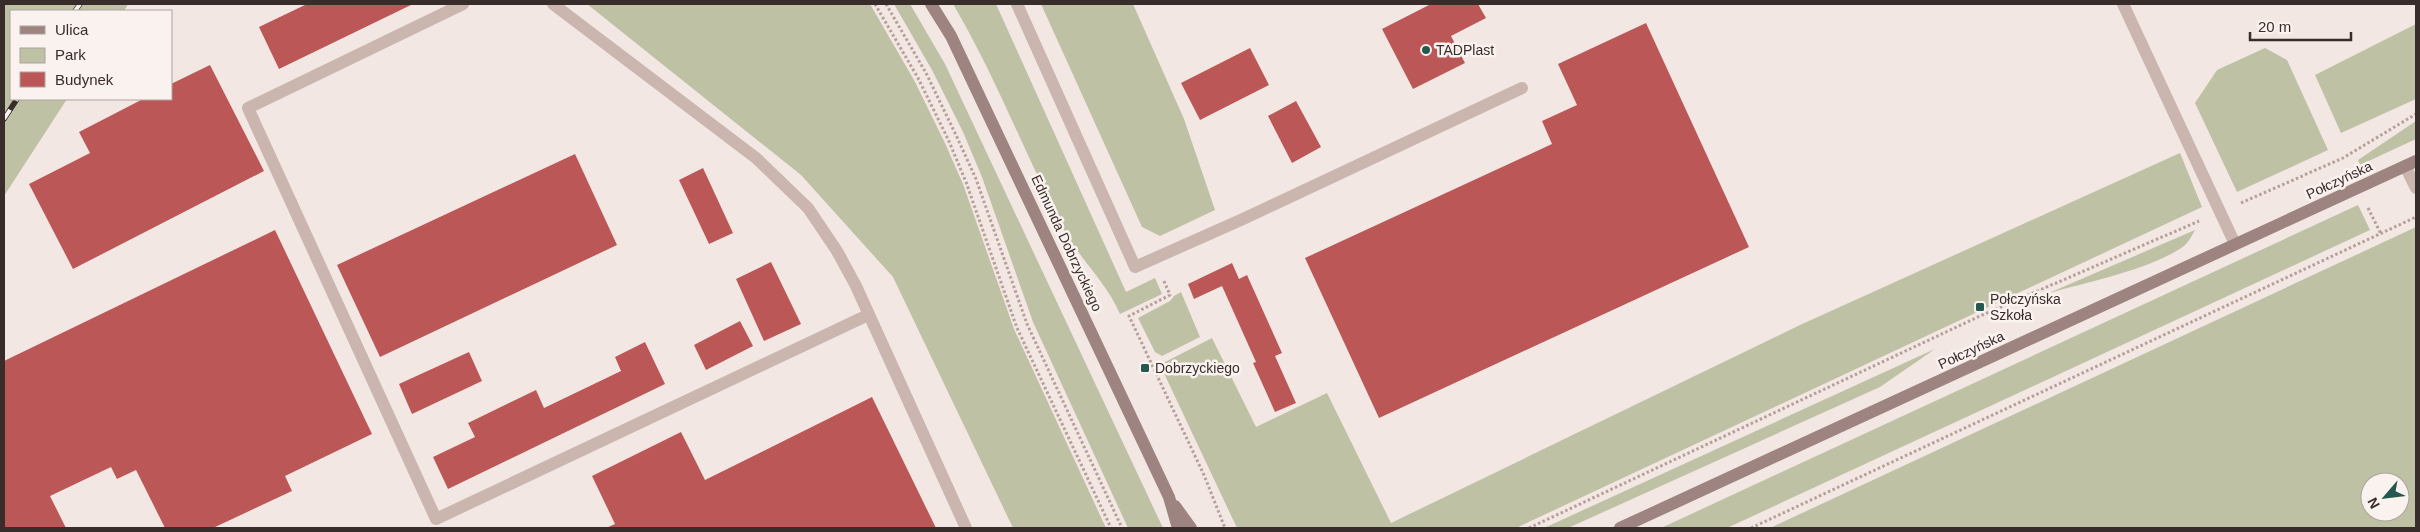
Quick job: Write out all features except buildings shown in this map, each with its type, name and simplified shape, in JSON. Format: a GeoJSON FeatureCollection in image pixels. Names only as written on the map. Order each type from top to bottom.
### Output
{"type":"FeatureCollection","features":[{"type":"Feature","properties":{"kind":"main road","name":"Edmunda Dobrzyckiego"},"geometry":{"type":"LineString","coordinates":[[932,4],[951,36],[1003,144],[1169,498],[1178,528]]}},
{"type":"Feature","properties":{"kind":"main road","name":"Połczyńska"},"geometry":{"type":"LineString","coordinates":[[1620,528],[2411,163]]}},
{"type":"Feature","properties":{"kind":"main road","name":"Edmunda Dobrzyckiego"},"geometry":{"type":"LineString","coordinates":[[1169,498],[1191,528]]}},
{"type":"Feature","properties":{"kind":"street"},"geometry":{"type":"LineString","coordinates":[[463,4],[248,108],[436,519],[868,315]]}},
{"type":"Feature","properties":{"kind":"street"},"geometry":{"type":"LineString","coordinates":[[553,4],[756,158],[808,208],[837,251],[856,286],[966,528]]}},
{"type":"Feature","properties":{"kind":"street"},"geometry":{"type":"LineString","coordinates":[[1017,4],[1135,267],[1522,88]]}},
{"type":"Feature","properties":{"kind":"street"},"geometry":{"type":"LineString","coordinates":[[2123,4],[2234,244]]}},
{"type":"Feature","properties":{"kind":"street"},"geometry":{"type":"LineString","coordinates":[[2411,163],[2416,188]]}},
{"type":"Feature","properties":{"kind":"path"},"geometry":{"type":"LineString","coordinates":[[875,4],[918,78],[948,139],[966,182],[1017,328],[1111,528]]}},
{"type":"Feature","properties":{"kind":"path"},"geometry":{"type":"LineString","coordinates":[[886,4],[926,73],[976,179],[1027,324],[1122,528]]}},
{"type":"Feature","properties":{"kind":"path"},"geometry":{"type":"LineString","coordinates":[[1529,528],[1980,316],[2343,158],[2416,114]]}},
{"type":"Feature","properties":{"kind":"path"},"geometry":{"type":"LineString","coordinates":[[1751,528],[2416,217]]}},
{"type":"Feature","properties":{"kind":"path"},"geometry":{"type":"LineString","coordinates":[[1154,258],[1170,295],[1129,316],[1204,475],[1225,528]]}},
{"type":"Feature","properties":{"kind":"green space"},"geometry":{"type":"Polygon","coordinates":[[[4,4],[128,4],[125,10],[10,10],[10,100],[66,100],[4,196],[4,4]]]}},
{"type":"Feature","properties":{"kind":"green space"},"geometry":{"type":"Polygon","coordinates":[[[587,4],[870,4],[914,80],[944,141],[963,184],[1014,329],[1106,528],[1013,528],[893,277],[801,175],[587,4]]]}},
{"type":"Feature","properties":{"kind":"green space"},"geometry":{"type":"Polygon","coordinates":[[[894,4],[910,4],[945,64],[1163,528],[1128,528],[1033,322],[982,177],[963,132],[932,70],[894,4]]]}},
{"type":"Feature","properties":{"kind":"green space"},"geometry":{"type":"Polygon","coordinates":[[[953,4],[996,4],[1126,292],[1155,278],[1162,294],[1120,314],[1107,291],[1076,249],[1062,226],[996,86],[953,4]]]}},
{"type":"Feature","properties":{"kind":"green space"},"geometry":{"type":"Polygon","coordinates":[[[1041,4],[1133,4],[1184,119],[1215,210],[1160,236],[1142,227],[1041,4]]]}},
{"type":"Feature","properties":{"kind":"green space"},"geometry":{"type":"Polygon","coordinates":[[[2416,24],[2416,99],[2341,133],[2315,75],[2416,24]]]}},
{"type":"Feature","properties":{"kind":"green space"},"geometry":{"type":"Polygon","coordinates":[[[2265,48],[2287,60],[2328,150],[2237,192],[2195,103],[2217,70],[2265,48]]]}},
{"type":"Feature","properties":{"kind":"green space"},"geometry":{"type":"Polygon","coordinates":[[[2416,121],[2416,139],[2360,165],[2358,160],[2416,121]]]}},
{"type":"Feature","properties":{"kind":"green space"},"geometry":{"type":"Polygon","coordinates":[[[2180,153],[2202,207],[1516,528],[1237,528],[1162,369],[1165,362],[1212,338],[1256,427],[1327,393],[1391,523],[1800,325],[2180,153]]]}},
{"type":"Feature","properties":{"kind":"green space"},"geometry":{"type":"Polygon","coordinates":[[[2358,205],[2370,230],[1727,528],[1661,528],[2358,205]]]}},
{"type":"Feature","properties":{"kind":"green space"},"geometry":{"type":"Polygon","coordinates":[[[2416,227],[2416,528],[1770,528],[2416,227]]]}},
{"type":"Feature","properties":{"kind":"green space"},"geometry":{"type":"Polygon","coordinates":[[[2195,230],[2184,246],[2155,262],[2049,293],[2195,230]]]}},
{"type":"Feature","properties":{"kind":"green space"},"geometry":{"type":"Polygon","coordinates":[[[1181,292],[1200,337],[1162,356],[1155,352],[1138,318],[1170,301],[1181,292]]]}},
{"type":"Feature","properties":{"kind":"green space"},"geometry":{"type":"Polygon","coordinates":[[[1935,349],[1880,387],[1568,528],[1544,528],[1935,349]]]}},
{"type":"Feature","properties":{"kind":"railway"},"geometry":{"type":"LineString","coordinates":[[76,10],[80,4]]}},
{"type":"Feature","properties":{"kind":"railway"},"geometry":{"type":"LineString","coordinates":[[4,119],[16,100]]}},
{"type":"Feature","properties":{"kind":"place","name":"TADPlast"},"geometry":{"type":"Point","coordinates":[1426,50]}},
{"type":"Feature","properties":{"kind":"place","name":"Połczyńska Szkoła"},"geometry":{"type":"Point","coordinates":[1980,307]}},
{"type":"Feature","properties":{"kind":"place","name":"Dobrzyckiego"},"geometry":{"type":"Point","coordinates":[1145,368]}}]}
